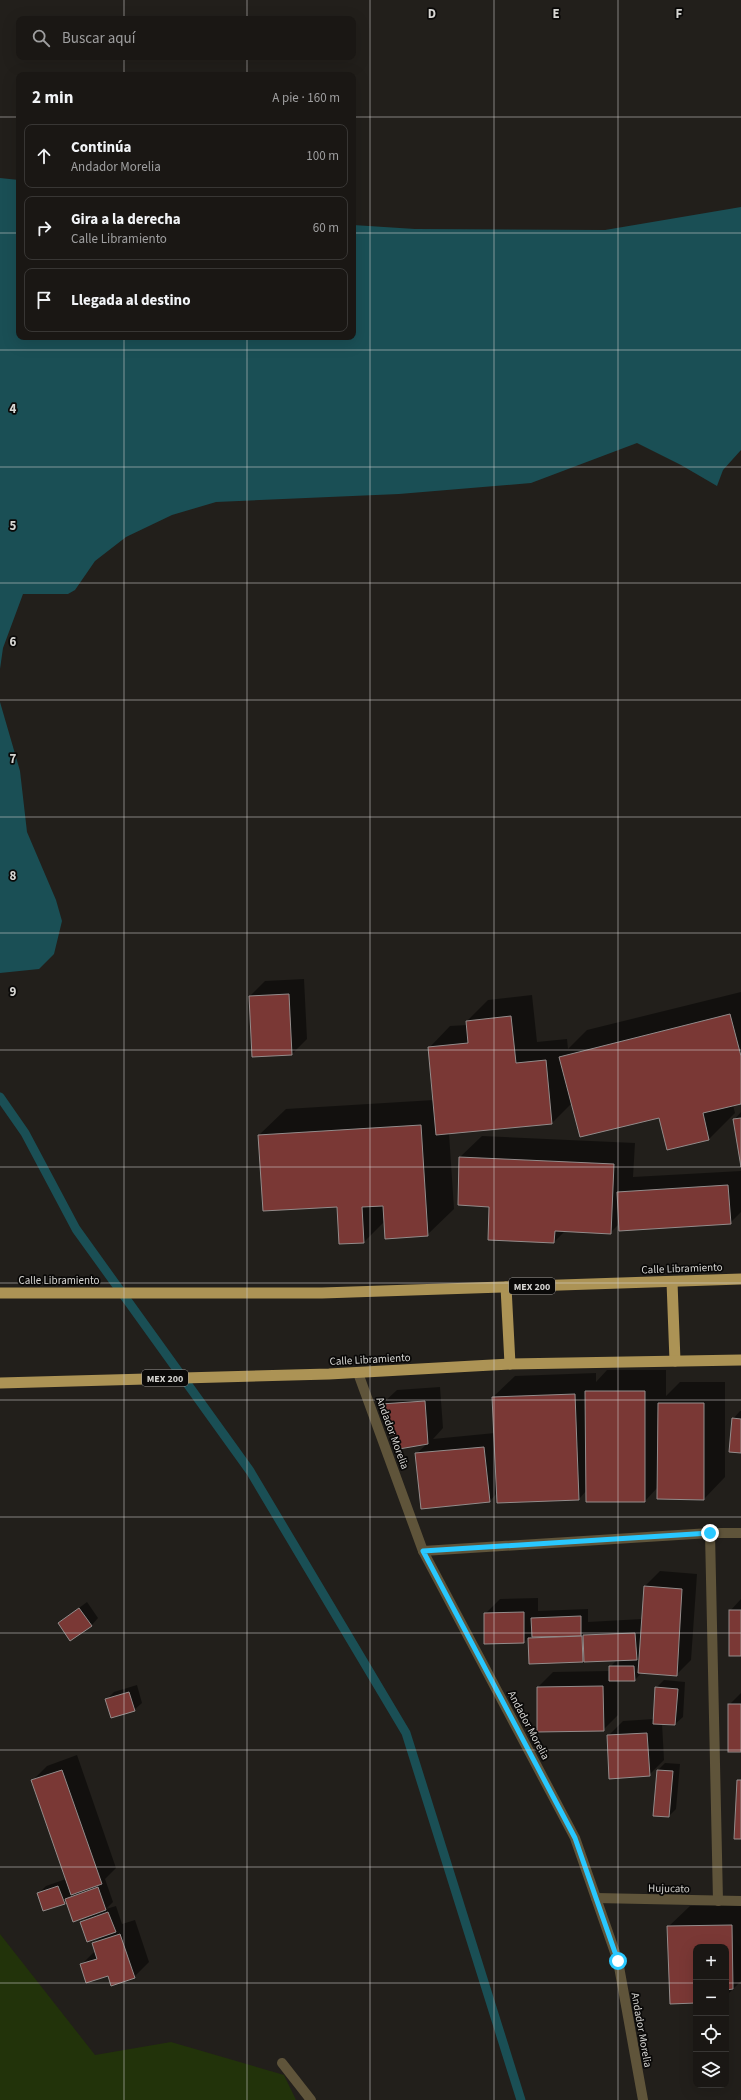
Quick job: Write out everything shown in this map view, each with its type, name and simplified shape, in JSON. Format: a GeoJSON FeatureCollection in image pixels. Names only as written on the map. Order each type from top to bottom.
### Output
{"type":"FeatureCollection","features":[{"type":"Feature","properties":{"kind":"highway","name":"Calle Libramiento"},"geometry":{"type":"LineString","coordinates":[[0,1293],[322,1292],[741,1279]]}},
{"type":"Feature","properties":{"kind":"highway"},"geometry":{"type":"LineString","coordinates":[[672,1282],[675,1361]]}},
{"type":"Feature","properties":{"kind":"highway"},"geometry":{"type":"LineString","coordinates":[[506,1287],[510,1364]]}},
{"type":"Feature","properties":{"kind":"highway","name":"Calle Libramiento"},"geometry":{"type":"LineString","coordinates":[[0,1382],[358,1373],[510,1364],[741,1360]]}},
{"type":"Feature","properties":{"kind":"street","name":"Andador Morelia"},"geometry":{"type":"LineString","coordinates":[[358,1373],[423,1551],[575,1838],[618,1961],[643,2100]]}},
{"type":"Feature","properties":{"kind":"street"},"geometry":{"type":"LineString","coordinates":[[710,1533],[718,1901]]}},
{"type":"Feature","properties":{"kind":"street"},"geometry":{"type":"LineString","coordinates":[[423,1551],[710,1533],[741,1533]]}},
{"type":"Feature","properties":{"kind":"street","name":"Hujucato"},"geometry":{"type":"LineString","coordinates":[[596,1898],[741,1901]]}},
{"type":"Feature","properties":{"kind":"street"},"geometry":{"type":"LineString","coordinates":[[282,2063],[311,2100]]}},
{"type":"Feature","properties":{"kind":"green space"},"geometry":{"type":"Polygon","coordinates":[[[0,1934],[95,2055],[171,2042],[284,2075],[296,2100],[0,2100],[0,1934]]]}},
{"type":"Feature","properties":{"kind":"water"},"geometry":{"type":"Polygon","coordinates":[[[0,178],[16,180],[16,340],[356,340],[356,225],[415,229],[605,230],[741,207],[741,450],[723,470],[717,486],[681,465],[637,443],[531,483],[399,494],[216,502],[172,515],[126,537],[95,561],[75,590],[68,594],[23,594],[3,648],[0,669],[0,178]]]}},
{"type":"Feature","properties":{"kind":"water"},"geometry":{"type":"Polygon","coordinates":[[[0,702],[20,771],[27,832],[56,900],[62,921],[54,954],[39,969],[0,973],[0,702]]]}},
{"type":"Feature","properties":{"kind":"building"},"geometry":{"type":"Polygon","coordinates":[[[289,994],[292,1055],[252,1057],[249,996],[289,994]]]}},
{"type":"Feature","properties":{"kind":"building"},"geometry":{"type":"Polygon","coordinates":[[[730,1014],[741,1056],[741,1104],[703,1113],[709,1140],[667,1150],[659,1118],[580,1137],[559,1057],[730,1014]]]}},
{"type":"Feature","properties":{"kind":"building"},"geometry":{"type":"Polygon","coordinates":[[[511,1016],[516,1063],[546,1060],[552,1124],[436,1135],[428,1047],[468,1043],[466,1021],[511,1016]]]}},
{"type":"Feature","properties":{"kind":"building"},"geometry":{"type":"Polygon","coordinates":[[[741,1118],[741,1167],[733,1119],[741,1118]]]}},
{"type":"Feature","properties":{"kind":"building"},"geometry":{"type":"Polygon","coordinates":[[[421,1125],[428,1236],[385,1239],[383,1206],[362,1207],[364,1243],[339,1244],[337,1207],[263,1211],[258,1135],[421,1125]]]}},
{"type":"Feature","properties":{"kind":"building"},"geometry":{"type":"Polygon","coordinates":[[[459,1157],[614,1164],[611,1234],[555,1231],[554,1243],[488,1240],[489,1207],[458,1205],[459,1157]]]}},
{"type":"Feature","properties":{"kind":"building"},"geometry":{"type":"Polygon","coordinates":[[[728,1185],[731,1224],[619,1231],[617,1192],[728,1185]]]}},
{"type":"Feature","properties":{"kind":"building"},"geometry":{"type":"Polygon","coordinates":[[[585,1391],[645,1391],[645,1502],[586,1502],[585,1391]]]}},
{"type":"Feature","properties":{"kind":"building"},"geometry":{"type":"Polygon","coordinates":[[[575,1394],[579,1500],[497,1503],[492,1397],[575,1394]]]}},
{"type":"Feature","properties":{"kind":"building"},"geometry":{"type":"Polygon","coordinates":[[[425,1401],[428,1444],[399,1449],[381,1404],[425,1401]]]}},
{"type":"Feature","properties":{"kind":"building"},"geometry":{"type":"Polygon","coordinates":[[[658,1403],[704,1403],[704,1500],[657,1499],[658,1403]]]}},
{"type":"Feature","properties":{"kind":"building"},"geometry":{"type":"Polygon","coordinates":[[[732,1418],[741,1419],[741,1453],[729,1452],[732,1418]]]}},
{"type":"Feature","properties":{"kind":"building"},"geometry":{"type":"Polygon","coordinates":[[[484,1447],[490,1502],[421,1509],[415,1453],[484,1447]]]}},
{"type":"Feature","properties":{"kind":"building"},"geometry":{"type":"Polygon","coordinates":[[[644,1586],[682,1589],[677,1676],[638,1673],[644,1586]]]}},
{"type":"Feature","properties":{"kind":"building"},"geometry":{"type":"Polygon","coordinates":[[[79,1608],[92,1626],[70,1641],[58,1623],[79,1608]]]}},
{"type":"Feature","properties":{"kind":"building"},"geometry":{"type":"Polygon","coordinates":[[[729,1610],[741,1610],[741,1656],[729,1656],[729,1610]]]}},
{"type":"Feature","properties":{"kind":"building"},"geometry":{"type":"Polygon","coordinates":[[[524,1612],[524,1643],[484,1644],[484,1613],[524,1612]]]}},
{"type":"Feature","properties":{"kind":"building"},"geometry":{"type":"Polygon","coordinates":[[[581,1616],[581,1636],[532,1637],[531,1618],[581,1616]]]}},
{"type":"Feature","properties":{"kind":"building"},"geometry":{"type":"Polygon","coordinates":[[[635,1633],[637,1660],[584,1662],[583,1635],[635,1633]]]}},
{"type":"Feature","properties":{"kind":"building"},"geometry":{"type":"Polygon","coordinates":[[[582,1636],[583,1662],[529,1664],[528,1638],[582,1636]]]}},
{"type":"Feature","properties":{"kind":"building"},"geometry":{"type":"Polygon","coordinates":[[[609,1666],[634,1666],[635,1681],[609,1681],[609,1666]]]}},
{"type":"Feature","properties":{"kind":"building"},"geometry":{"type":"Polygon","coordinates":[[[603,1686],[604,1731],[537,1732],[537,1687],[603,1686]]]}},
{"type":"Feature","properties":{"kind":"building"},"geometry":{"type":"Polygon","coordinates":[[[655,1687],[678,1689],[675,1725],[653,1724],[655,1687]]]}},
{"type":"Feature","properties":{"kind":"building"},"geometry":{"type":"Polygon","coordinates":[[[129,1692],[135,1711],[111,1718],[105,1699],[129,1692]]]}},
{"type":"Feature","properties":{"kind":"building"},"geometry":{"type":"Polygon","coordinates":[[[728,1704],[741,1704],[741,1752],[728,1752],[728,1704]]]}},
{"type":"Feature","properties":{"kind":"building"},"geometry":{"type":"Polygon","coordinates":[[[647,1733],[650,1776],[609,1779],[607,1735],[647,1733]]]}},
{"type":"Feature","properties":{"kind":"building"},"geometry":{"type":"Polygon","coordinates":[[[62,1770],[102,1884],[71,1895],[31,1780],[62,1770]]]}},
{"type":"Feature","properties":{"kind":"building"},"geometry":{"type":"Polygon","coordinates":[[[657,1770],[673,1771],[669,1817],[653,1816],[657,1770]]]}},
{"type":"Feature","properties":{"kind":"building"},"geometry":{"type":"Polygon","coordinates":[[[737,1780],[741,1780],[741,1839],[734,1839],[737,1780]]]}},
{"type":"Feature","properties":{"kind":"building"},"geometry":{"type":"Polygon","coordinates":[[[58,1886],[65,1904],[43,1911],[37,1893],[58,1886]]]}},
{"type":"Feature","properties":{"kind":"building"},"geometry":{"type":"Polygon","coordinates":[[[98,1887],[106,1910],[73,1922],[65,1899],[98,1887]]]}},
{"type":"Feature","properties":{"kind":"building"},"geometry":{"type":"Polygon","coordinates":[[[108,1912],[116,1932],[87,1942],[80,1922],[108,1912]]]}},
{"type":"Feature","properties":{"kind":"building"},"geometry":{"type":"Polygon","coordinates":[[[732,1925],[733,1989],[729,1990],[729,1944],[693,1944],[693,2003],[670,2004],[667,1926],[732,1925]]]}},
{"type":"Feature","properties":{"kind":"building"},"geometry":{"type":"Polygon","coordinates":[[[120,1934],[135,1978],[111,1986],[108,1976],[86,1983],[80,1964],[97,1959],[92,1943],[120,1934]]]}},
{"type":"Feature","properties":{"kind":"waterway"},"geometry":{"type":"LineString","coordinates":[[0,1097],[25,1133],[76,1229],[250,1471],[406,1733],[521,2100]]}},
{"type":"Feature","properties":{"kind":"route"},"geometry":{"type":"LineString","coordinates":[[618,1961],[575,1838],[423,1551],[710,1533]]}}]}
